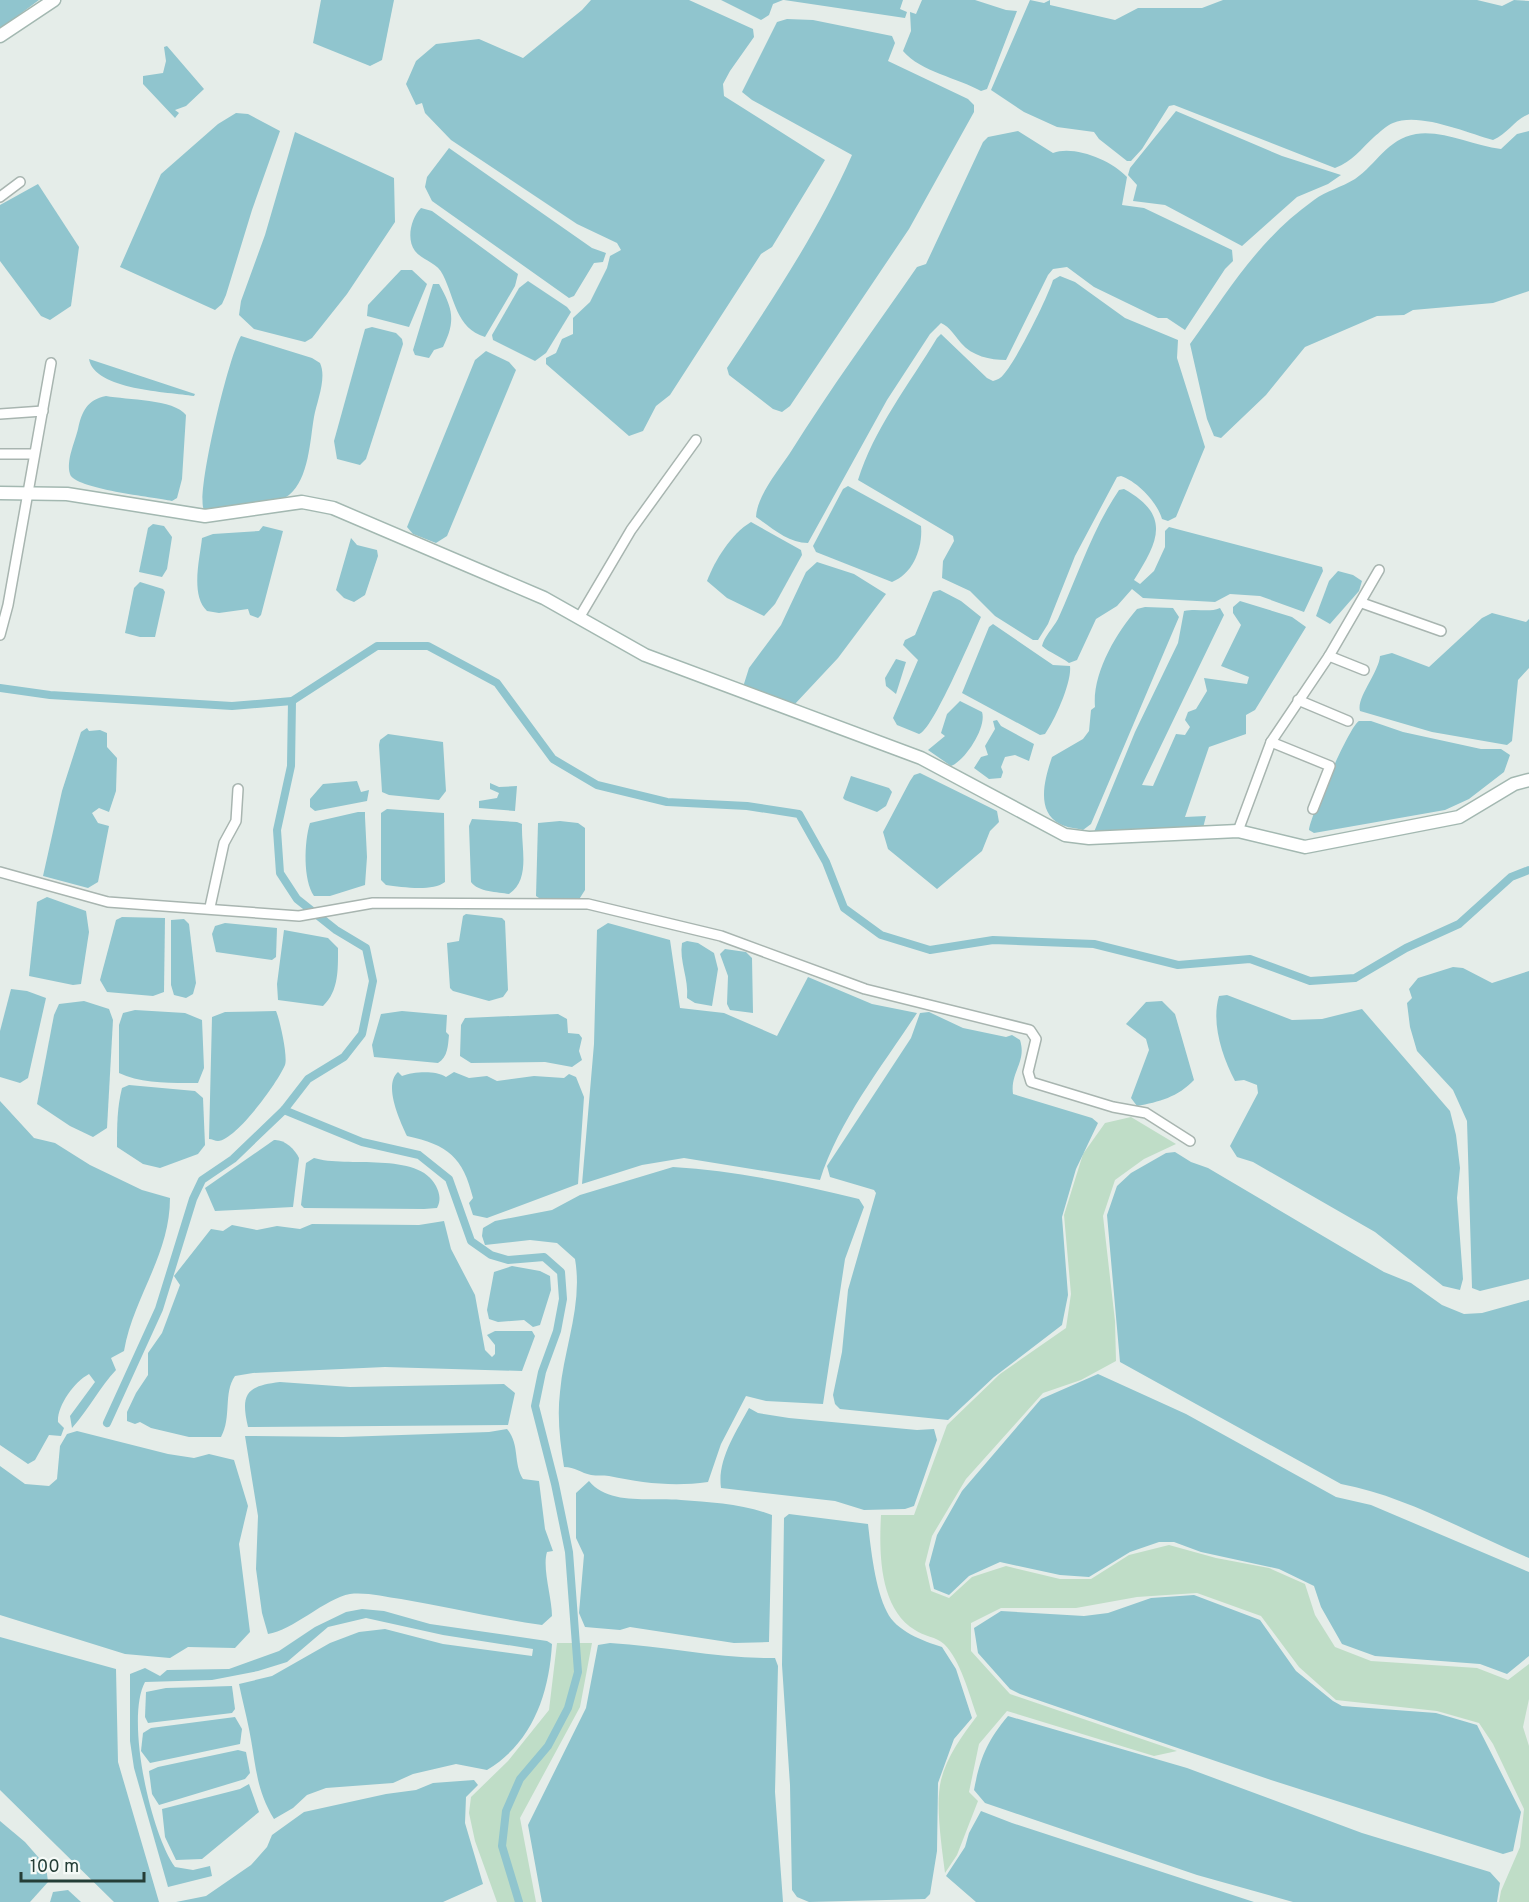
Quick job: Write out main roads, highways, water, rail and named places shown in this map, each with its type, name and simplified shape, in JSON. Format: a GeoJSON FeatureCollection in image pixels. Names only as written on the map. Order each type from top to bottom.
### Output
{"type":"FeatureCollection","features":[{"type":"Feature","properties":{"kind":"water"},"geometry":{"type":"Polygon","coordinates":[[[0,0],[39,0],[0,29],[0,0]]]}},
{"type":"Feature","properties":{"kind":"water"},"geometry":{"type":"Polygon","coordinates":[[[321,0],[394,0],[382,60],[370,66],[313,43],[321,0]]]}},
{"type":"Feature","properties":{"kind":"water"},"geometry":{"type":"Polygon","coordinates":[[[591,0],[689,0],[753,29],[754,37],[723,84],[724,96],[825,160],[772,247],[761,254],[670,395],[656,406],[643,431],[629,436],[546,364],[546,358],[556,353],[562,339],[573,334],[573,318],[590,302],[607,268],[610,256],[621,250],[617,243],[577,224],[451,140],[425,113],[422,103],[416,105],[406,84],[416,61],[436,44],[479,39],[523,58],[591,0]]]}},
{"type":"Feature","properties":{"kind":"water"},"geometry":{"type":"Polygon","coordinates":[[[721,0],[783,0],[773,4],[769,15],[761,20],[721,0]]]}},
{"type":"Feature","properties":{"kind":"water"},"geometry":{"type":"Polygon","coordinates":[[[784,0],[903,0],[900,9],[907,12],[905,18],[784,0]]]}},
{"type":"Feature","properties":{"kind":"water"},"geometry":{"type":"Polygon","coordinates":[[[922,0],[975,0],[1006,10],[1017,11],[987,89],[981,91],[930,69],[903,51],[911,31],[910,12],[916,14],[922,0]]]}},
{"type":"Feature","properties":{"kind":"water"},"geometry":{"type":"Polygon","coordinates":[[[1030,0],[1044,3],[1050,0],[1050,5],[1115,20],[1138,8],[1202,8],[1223,0],[1477,0],[1502,6],[1514,0],[1529,1],[1529,114],[1493,140],[1429,122],[1404,120],[1393,123],[1374,137],[1352,159],[1335,168],[1174,105],[1169,106],[1142,149],[1131,161],[1127,161],[1099,139],[1094,132],[1057,127],[1024,112],[991,90],[1030,0]]]}},
{"type":"Feature","properties":{"kind":"water"},"geometry":{"type":"Polygon","coordinates":[[[787,19],[813,20],[892,36],[895,43],[888,61],[968,99],[974,105],[974,112],[909,229],[790,406],[782,412],[773,409],[729,375],[727,368],[810,237],[852,155],[752,100],[742,92],[777,22],[787,19]]]}},
{"type":"Feature","properties":{"kind":"water"},"geometry":{"type":"Polygon","coordinates":[[[167,46],[204,89],[186,106],[175,110],[179,113],[175,118],[143,84],[143,76],[163,73],[166,61],[164,47],[167,46]]]}},
{"type":"Feature","properties":{"kind":"water"},"geometry":{"type":"Polygon","coordinates":[[[1176,111],[1282,156],[1341,175],[1328,184],[1297,197],[1242,246],[1165,205],[1133,201],[1137,185],[1128,175],[1130,168],[1176,111]]]}},
{"type":"Feature","properties":{"kind":"water"},"geometry":{"type":"Polygon","coordinates":[[[236,113],[248,114],[280,131],[252,210],[226,295],[222,304],[215,310],[120,267],[161,174],[218,124],[236,113]]]}},
{"type":"Feature","properties":{"kind":"water"},"geometry":{"type":"Polygon","coordinates":[[[1018,131],[1053,153],[1071,151],[1081,153],[1112,165],[1127,177],[1122,205],[1144,208],[1232,250],[1233,261],[1225,269],[1185,330],[1167,318],[1158,318],[1094,287],[1067,267],[1053,269],[1048,275],[1006,360],[988,358],[970,351],[950,329],[941,323],[930,334],[887,400],[808,543],[780,534],[756,517],[760,501],[769,484],[836,382],[917,267],[926,264],[983,142],[988,137],[1018,131]]]}},
{"type":"Feature","properties":{"kind":"water"},"geometry":{"type":"Polygon","coordinates":[[[1529,131],[1529,291],[1493,303],[1413,310],[1404,315],[1377,316],[1305,347],[1266,395],[1221,438],[1214,436],[1207,419],[1190,344],[1232,285],[1276,232],[1294,215],[1319,197],[1355,179],[1390,146],[1406,137],[1416,134],[1437,134],[1501,149],[1517,134],[1529,131]]]}},
{"type":"Feature","properties":{"kind":"water"},"geometry":{"type":"Polygon","coordinates":[[[295,132],[394,178],[395,222],[347,294],[312,338],[305,342],[254,329],[239,315],[241,301],[265,235],[295,132]]]}},
{"type":"Feature","properties":{"kind":"water"},"geometry":{"type":"Polygon","coordinates":[[[449,148],[592,248],[606,253],[603,262],[594,263],[574,296],[569,298],[432,201],[425,187],[427,177],[449,148]]]}},
{"type":"Feature","properties":{"kind":"water"},"geometry":{"type":"Polygon","coordinates":[[[38,184],[79,247],[71,306],[50,320],[41,316],[0,261],[0,205],[38,184]]]}},
{"type":"Feature","properties":{"kind":"water"},"geometry":{"type":"Polygon","coordinates":[[[421,208],[432,211],[518,274],[515,286],[485,337],[475,333],[462,320],[440,271],[434,264],[418,254],[412,246],[411,229],[421,208]]]}},
{"type":"Feature","properties":{"kind":"water"},"geometry":{"type":"Polygon","coordinates":[[[401,270],[412,270],[427,284],[409,327],[367,316],[368,305],[401,270]]]}},
{"type":"Feature","properties":{"kind":"water"},"geometry":{"type":"Polygon","coordinates":[[[1060,276],[1075,282],[1125,318],[1178,340],[1177,358],[1205,447],[1176,517],[1168,521],[1162,519],[1156,506],[1140,488],[1121,476],[1117,477],[1075,556],[1048,624],[1038,640],[1033,640],[995,616],[970,591],[942,578],[943,561],[954,541],[953,536],[858,480],[882,425],[937,338],[941,334],[987,378],[993,381],[997,379],[1010,366],[1045,301],[1053,280],[1060,276]]]}},
{"type":"Feature","properties":{"kind":"water"},"geometry":{"type":"Polygon","coordinates":[[[528,281],[571,312],[546,353],[535,361],[493,340],[492,335],[519,288],[528,281]]]}},
{"type":"Feature","properties":{"kind":"water"},"geometry":{"type":"Polygon","coordinates":[[[433,284],[439,284],[444,293],[450,308],[451,322],[443,347],[434,350],[429,358],[415,355],[413,350],[433,284]]]}},
{"type":"Feature","properties":{"kind":"water"},"geometry":{"type":"Polygon","coordinates":[[[372,327],[396,333],[402,339],[403,344],[366,459],[360,465],[337,459],[334,441],[365,329],[372,327]]]}},
{"type":"Feature","properties":{"kind":"water"},"geometry":{"type":"Polygon","coordinates":[[[241,336],[312,358],[320,363],[322,382],[308,459],[296,488],[282,499],[248,506],[204,510],[204,479],[215,424],[229,369],[241,336]]]}},
{"type":"Feature","properties":{"kind":"water"},"geometry":{"type":"Polygon","coordinates":[[[486,351],[509,362],[516,370],[447,536],[436,543],[413,534],[407,527],[475,360],[486,351]]]}},
{"type":"Feature","properties":{"kind":"water"},"geometry":{"type":"Polygon","coordinates":[[[89,359],[195,394],[194,396],[151,391],[118,383],[104,377],[94,369],[89,359]]]}},
{"type":"Feature","properties":{"kind":"water"},"geometry":{"type":"Polygon","coordinates":[[[106,396],[161,403],[180,410],[186,415],[182,479],[177,498],[172,501],[116,492],[85,484],[70,474],[70,457],[86,407],[94,400],[106,396]]]}},
{"type":"Feature","properties":{"kind":"water"},"geometry":{"type":"Polygon","coordinates":[[[848,486],[921,526],[920,543],[911,567],[892,582],[816,552],[813,546],[843,489],[848,486]]]}},
{"type":"Feature","properties":{"kind":"water"},"geometry":{"type":"Polygon","coordinates":[[[1124,489],[1149,509],[1155,520],[1154,542],[1134,580],[1140,584],[1154,571],[1165,547],[1165,531],[1169,527],[1322,567],[1323,571],[1304,612],[1260,596],[1230,594],[1215,602],[1143,598],[1132,589],[1117,606],[1096,619],[1077,660],[1069,663],[1042,646],[1058,619],[1109,505],[1119,490],[1124,489]]]}},
{"type":"Feature","properties":{"kind":"water"},"geometry":{"type":"Polygon","coordinates":[[[751,522],[801,550],[802,555],[775,604],[764,616],[727,598],[707,581],[724,548],[751,522]]]}},
{"type":"Feature","properties":{"kind":"water"},"geometry":{"type":"Polygon","coordinates":[[[153,524],[164,526],[172,537],[167,569],[162,577],[139,572],[148,528],[153,524]]]}},
{"type":"Feature","properties":{"kind":"water"},"geometry":{"type":"Polygon","coordinates":[[[263,526],[283,531],[261,615],[258,618],[250,615],[248,609],[219,613],[207,611],[202,604],[197,586],[202,538],[213,534],[259,531],[263,526]]]}},
{"type":"Feature","properties":{"kind":"water"},"geometry":{"type":"Polygon","coordinates":[[[351,538],[357,545],[377,550],[378,556],[365,595],[354,602],[344,598],[336,590],[351,538]]]}},
{"type":"Feature","properties":{"kind":"water"},"geometry":{"type":"Polygon","coordinates":[[[817,562],[854,574],[886,594],[838,658],[794,705],[743,687],[749,668],[781,625],[806,572],[817,562]]]}},
{"type":"Feature","properties":{"kind":"water"},"geometry":{"type":"Polygon","coordinates":[[[1338,571],[1353,575],[1362,581],[1359,591],[1330,624],[1316,616],[1329,581],[1338,571]]]}},
{"type":"Feature","properties":{"kind":"water"},"geometry":{"type":"Polygon","coordinates":[[[140,582],[163,589],[165,592],[155,637],[140,637],[125,633],[134,588],[140,582]]]}},
{"type":"Feature","properties":{"kind":"water"},"geometry":{"type":"Polygon","coordinates":[[[940,590],[961,601],[981,617],[942,701],[925,729],[919,734],[897,725],[893,718],[918,660],[903,645],[905,640],[915,635],[933,592],[940,590]]]}},
{"type":"Feature","properties":{"kind":"water"},"geometry":{"type":"Polygon","coordinates":[[[1240,601],[1292,617],[1306,627],[1255,710],[1246,715],[1246,734],[1209,747],[1185,817],[1206,816],[1203,828],[1094,832],[1135,732],[1178,643],[1184,611],[1220,608],[1224,615],[1142,785],[1153,786],[1176,734],[1185,735],[1190,727],[1185,720],[1188,712],[1196,709],[1207,691],[1204,678],[1247,684],[1249,677],[1221,666],[1241,625],[1233,613],[1233,607],[1240,601]]]}},
{"type":"Feature","properties":{"kind":"water"},"geometry":{"type":"Polygon","coordinates":[[[1173,608],[1179,617],[1091,824],[1083,830],[1063,825],[1052,818],[1045,803],[1045,784],[1052,757],[1083,739],[1089,731],[1091,710],[1095,707],[1097,681],[1101,668],[1121,630],[1137,609],[1173,608]]]}},
{"type":"Feature","properties":{"kind":"water"},"geometry":{"type":"Polygon","coordinates":[[[1492,613],[1526,622],[1529,619],[1529,668],[1518,680],[1512,741],[1507,745],[1432,732],[1360,711],[1361,699],[1376,670],[1380,656],[1392,653],[1429,667],[1482,618],[1492,613]]]}},
{"type":"Feature","properties":{"kind":"water"},"geometry":{"type":"Polygon","coordinates":[[[993,624],[1053,665],[1070,666],[1062,701],[1045,734],[1040,735],[962,693],[989,627],[993,624]]]}},
{"type":"Feature","properties":{"kind":"water"},"geometry":{"type":"Polygon","coordinates":[[[896,659],[906,662],[896,694],[886,686],[885,678],[896,659]]]}},
{"type":"Feature","properties":{"kind":"water"},"geometry":{"type":"Polygon","coordinates":[[[960,701],[982,712],[983,718],[974,743],[957,763],[951,766],[928,750],[945,736],[941,733],[947,714],[960,701]]]}},
{"type":"Feature","properties":{"kind":"water"},"geometry":{"type":"Polygon","coordinates":[[[997,720],[1001,726],[1034,744],[1029,761],[1015,755],[1005,757],[1001,767],[1003,772],[1001,778],[989,779],[974,768],[981,757],[988,755],[985,746],[995,729],[993,721],[997,720]]]}},
{"type":"Feature","properties":{"kind":"water"},"geometry":{"type":"Polygon","coordinates":[[[1359,721],[1371,721],[1403,732],[1481,749],[1501,749],[1510,755],[1504,772],[1469,799],[1445,810],[1314,833],[1309,830],[1316,808],[1339,754],[1359,721]]]}},
{"type":"Feature","properties":{"kind":"water"},"geometry":{"type":"Polygon","coordinates":[[[87,728],[89,731],[100,730],[107,733],[107,747],[117,758],[116,791],[109,812],[99,808],[92,813],[98,823],[109,826],[98,882],[88,888],[43,876],[62,791],[81,732],[87,728]]]}},
{"type":"Feature","properties":{"kind":"water"},"geometry":{"type":"Polygon","coordinates":[[[388,734],[443,742],[446,791],[439,800],[389,795],[382,792],[379,745],[380,740],[388,734]]]}},
{"type":"Feature","properties":{"kind":"water"},"geometry":{"type":"Polygon","coordinates":[[[920,773],[997,811],[999,822],[990,831],[982,851],[937,889],[888,849],[883,832],[910,781],[914,775],[920,773]]]}},
{"type":"Feature","properties":{"kind":"water"},"geometry":{"type":"Polygon","coordinates":[[[851,776],[889,788],[892,792],[886,806],[877,812],[845,800],[843,798],[851,776]]]}},
{"type":"Feature","properties":{"kind":"water"},"geometry":{"type":"Polygon","coordinates":[[[357,781],[361,792],[369,790],[367,801],[315,811],[310,807],[310,799],[323,784],[357,781]]]}},
{"type":"Feature","properties":{"kind":"water"},"geometry":{"type":"Polygon","coordinates":[[[490,783],[499,787],[517,786],[515,811],[479,808],[479,801],[497,798],[499,793],[490,789],[490,783]]]}},
{"type":"Feature","properties":{"kind":"water"},"geometry":{"type":"Polygon","coordinates":[[[387,809],[444,813],[445,882],[433,887],[417,888],[386,885],[381,880],[381,813],[387,809]]]}},
{"type":"Feature","properties":{"kind":"water"},"geometry":{"type":"Polygon","coordinates":[[[365,812],[367,857],[365,885],[330,896],[314,896],[306,871],[310,823],[365,812]]]}},
{"type":"Feature","properties":{"kind":"water"},"geometry":{"type":"Polygon","coordinates":[[[472,819],[522,824],[523,872],[516,888],[509,894],[483,890],[471,882],[469,826],[472,819]]]}},
{"type":"Feature","properties":{"kind":"water"},"geometry":{"type":"Polygon","coordinates":[[[560,821],[578,823],[585,828],[585,890],[578,901],[542,900],[536,896],[538,823],[560,821]]]}},
{"type":"Feature","properties":{"kind":"water"},"geometry":{"type":"Polygon","coordinates":[[[47,897],[86,911],[89,932],[81,984],[73,985],[29,976],[37,902],[47,897]]]}},
{"type":"Feature","properties":{"kind":"water"},"geometry":{"type":"Polygon","coordinates":[[[466,914],[502,918],[505,921],[508,990],[503,997],[489,1001],[453,991],[450,988],[447,943],[459,941],[463,916],[466,914]]]}},
{"type":"Feature","properties":{"kind":"water"},"geometry":{"type":"Polygon","coordinates":[[[122,917],[165,918],[164,992],[153,996],[107,992],[100,980],[116,920],[122,917]]]}},
{"type":"Feature","properties":{"kind":"water"},"geometry":{"type":"Polygon","coordinates":[[[184,919],[189,924],[196,983],[193,994],[186,998],[174,995],[171,985],[171,920],[184,919]]]}},
{"type":"Feature","properties":{"kind":"water"},"geometry":{"type":"Polygon","coordinates":[[[225,923],[277,928],[276,957],[272,960],[216,952],[212,934],[215,926],[225,923]]]}},
{"type":"Feature","properties":{"kind":"water"},"geometry":{"type":"Polygon","coordinates":[[[608,923],[670,940],[680,1008],[724,1013],[777,1036],[808,977],[872,1004],[917,1013],[850,1115],[838,1136],[820,1180],[684,1158],[642,1165],[582,1184],[594,1044],[597,930],[608,923]]]}},
{"type":"Feature","properties":{"kind":"water"},"geometry":{"type":"Polygon","coordinates":[[[284,930],[328,938],[338,948],[335,987],[323,1006],[278,1000],[277,984],[284,930]]]}},
{"type":"Feature","properties":{"kind":"water"},"geometry":{"type":"Polygon","coordinates":[[[687,941],[698,943],[714,953],[718,969],[712,1006],[695,1003],[687,998],[681,950],[682,943],[687,941]]]}},
{"type":"Feature","properties":{"kind":"water"},"geometry":{"type":"Polygon","coordinates":[[[725,949],[746,952],[752,958],[753,1013],[730,1010],[727,1004],[728,976],[720,954],[725,949]]]}},
{"type":"Feature","properties":{"kind":"water"},"geometry":{"type":"Polygon","coordinates":[[[1453,967],[1463,968],[1492,983],[1529,971],[1529,1279],[1480,1291],[1472,1288],[1467,1121],[1453,1090],[1417,1051],[1410,1027],[1407,1003],[1412,998],[1409,989],[1418,978],[1453,967]]]}},
{"type":"Feature","properties":{"kind":"water"},"geometry":{"type":"Polygon","coordinates":[[[11,989],[27,991],[46,998],[28,1078],[20,1083],[0,1077],[0,1031],[11,989]]]}},
{"type":"Feature","properties":{"kind":"water"},"geometry":{"type":"Polygon","coordinates":[[[1227,995],[1292,1020],[1322,1019],[1362,1009],[1450,1111],[1460,1168],[1457,1198],[1463,1279],[1460,1290],[1443,1286],[1375,1232],[1253,1162],[1237,1157],[1230,1146],[1258,1093],[1257,1085],[1244,1080],[1235,1081],[1222,1050],[1217,1028],[1217,1006],[1219,996],[1227,995]]]}},
{"type":"Feature","properties":{"kind":"water"},"geometry":{"type":"Polygon","coordinates":[[[84,1001],[109,1009],[113,1020],[107,1128],[93,1137],[70,1126],[37,1104],[54,1015],[59,1004],[84,1001]]]}},
{"type":"Feature","properties":{"kind":"water"},"geometry":{"type":"Polygon","coordinates":[[[1162,1001],[1175,1014],[1194,1080],[1168,1098],[1137,1106],[1131,1098],[1149,1050],[1146,1039],[1126,1024],[1146,1002],[1162,1001]]]}},
{"type":"Feature","properties":{"kind":"water"},"geometry":{"type":"Polygon","coordinates":[[[135,1010],[185,1013],[202,1020],[204,1068],[198,1083],[147,1081],[119,1073],[119,1025],[123,1013],[135,1010]]]}},
{"type":"Feature","properties":{"kind":"water"},"geometry":{"type":"Polygon","coordinates":[[[276,1011],[286,1061],[281,1073],[256,1109],[236,1131],[218,1141],[209,1139],[212,1017],[225,1012],[276,1011]]]}},
{"type":"Feature","properties":{"kind":"water"},"geometry":{"type":"Polygon","coordinates":[[[402,1011],[447,1015],[448,1047],[444,1058],[438,1063],[374,1057],[372,1045],[381,1014],[402,1011]]]}},
{"type":"Feature","properties":{"kind":"water"},"geometry":{"type":"Polygon","coordinates":[[[929,1012],[963,1028],[1006,1037],[1012,1035],[1020,1040],[1022,1048],[1014,1079],[1013,1094],[1092,1118],[1098,1123],[1076,1169],[1062,1217],[1068,1295],[1062,1325],[994,1377],[948,1420],[840,1409],[835,1404],[833,1395],[842,1352],[848,1290],[876,1193],[874,1190],[830,1177],[827,1166],[911,1038],[920,1013],[929,1012]]]}},
{"type":"Feature","properties":{"kind":"water"},"geometry":{"type":"Polygon","coordinates":[[[558,1014],[567,1019],[568,1033],[579,1034],[582,1038],[579,1051],[582,1060],[572,1067],[545,1062],[471,1063],[460,1056],[461,1025],[465,1018],[558,1014]]]}},
{"type":"Feature","properties":{"kind":"water"},"geometry":{"type":"Polygon","coordinates":[[[398,1072],[402,1076],[424,1072],[446,1077],[454,1072],[469,1078],[487,1076],[497,1081],[534,1076],[564,1078],[569,1074],[576,1077],[584,1097],[578,1184],[487,1218],[473,1215],[469,1203],[473,1198],[459,1163],[443,1149],[407,1136],[392,1094],[392,1085],[398,1072]]]}},
{"type":"Feature","properties":{"kind":"water"},"geometry":{"type":"Polygon","coordinates":[[[129,1085],[195,1091],[203,1098],[205,1145],[198,1154],[160,1168],[143,1164],[117,1147],[120,1095],[122,1088],[129,1085]]]}},
{"type":"Feature","properties":{"kind":"water"},"geometry":{"type":"Polygon","coordinates":[[[0,1101],[34,1138],[55,1143],[90,1165],[142,1190],[170,1198],[164,1238],[135,1313],[124,1351],[111,1358],[116,1370],[72,1428],[70,1416],[95,1382],[89,1374],[78,1383],[60,1409],[58,1422],[64,1428],[61,1436],[49,1435],[35,1460],[28,1464],[0,1445],[0,1101]]]}},
{"type":"Feature","properties":{"kind":"water"},"geometry":{"type":"Polygon","coordinates":[[[274,1140],[289,1145],[299,1158],[293,1207],[215,1211],[205,1188],[274,1140]]]}},
{"type":"Feature","properties":{"kind":"water"},"geometry":{"type":"Polygon","coordinates":[[[1175,1152],[1191,1162],[1208,1168],[1384,1272],[1411,1283],[1442,1305],[1464,1314],[1482,1313],[1529,1300],[1529,1558],[1413,1506],[1341,1484],[1120,1362],[1107,1215],[1117,1186],[1131,1173],[1166,1153],[1175,1152]]]}},
{"type":"Feature","properties":{"kind":"water"},"geometry":{"type":"Polygon","coordinates":[[[314,1158],[328,1161],[398,1164],[414,1168],[427,1175],[436,1186],[440,1197],[437,1208],[304,1208],[301,1205],[306,1163],[314,1158]]]}},
{"type":"Feature","properties":{"kind":"water"},"geometry":{"type":"Polygon","coordinates":[[[673,1167],[767,1179],[859,1199],[864,1207],[845,1259],[823,1404],[766,1401],[746,1396],[721,1444],[708,1482],[670,1484],[646,1482],[591,1475],[564,1467],[559,1430],[559,1401],[577,1293],[575,1259],[557,1243],[530,1240],[485,1245],[482,1236],[483,1228],[495,1221],[552,1210],[580,1195],[673,1167]]]}},
{"type":"Feature","properties":{"kind":"water"},"geometry":{"type":"Polygon","coordinates":[[[444,1221],[451,1249],[475,1295],[485,1350],[492,1357],[495,1354],[495,1345],[487,1335],[495,1331],[532,1331],[535,1336],[522,1371],[385,1367],[253,1373],[235,1376],[231,1383],[226,1422],[221,1437],[189,1437],[151,1428],[140,1422],[135,1424],[127,1421],[127,1412],[148,1375],[148,1353],[162,1333],[180,1285],[174,1276],[211,1229],[223,1231],[232,1225],[257,1230],[277,1226],[300,1229],[312,1224],[419,1225],[444,1221]]]}},
{"type":"Feature","properties":{"kind":"water"},"geometry":{"type":"Polygon","coordinates":[[[512,1266],[540,1271],[550,1276],[551,1290],[540,1325],[533,1327],[524,1320],[498,1322],[489,1319],[487,1310],[494,1272],[512,1266]]]}},
{"type":"Feature","properties":{"kind":"water"},"geometry":{"type":"Polygon","coordinates":[[[1098,1374],[1186,1414],[1336,1497],[1371,1505],[1529,1572],[1529,1656],[1507,1674],[1480,1664],[1375,1656],[1342,1644],[1321,1607],[1314,1586],[1279,1569],[1201,1552],[1174,1542],[1159,1542],[1130,1552],[1089,1577],[1060,1575],[1000,1562],[969,1576],[949,1595],[934,1589],[929,1565],[937,1535],[962,1491],[1041,1399],[1098,1374]]]}},
{"type":"Feature","properties":{"kind":"water"},"geometry":{"type":"Polygon","coordinates":[[[280,1382],[350,1387],[504,1384],[515,1393],[508,1425],[248,1427],[245,1406],[249,1393],[260,1386],[280,1382]]]}},
{"type":"Feature","properties":{"kind":"water"},"geometry":{"type":"Polygon","coordinates":[[[749,1408],[758,1413],[789,1418],[917,1430],[934,1429],[937,1440],[914,1506],[905,1509],[864,1510],[835,1501],[721,1488],[725,1457],[733,1436],[749,1408]]]}},
{"type":"Feature","properties":{"kind":"water"},"geometry":{"type":"Polygon","coordinates":[[[507,1429],[514,1441],[518,1467],[523,1479],[539,1481],[545,1529],[553,1551],[547,1552],[546,1559],[552,1616],[542,1625],[401,1599],[369,1594],[350,1594],[330,1602],[288,1627],[268,1634],[262,1613],[256,1569],[258,1516],[245,1436],[343,1437],[489,1432],[507,1429]]]}},
{"type":"Feature","properties":{"kind":"water"},"geometry":{"type":"Polygon","coordinates":[[[77,1431],[168,1454],[194,1458],[209,1454],[234,1460],[248,1506],[239,1544],[250,1632],[235,1648],[188,1647],[170,1658],[125,1654],[0,1615],[0,1466],[25,1484],[49,1486],[57,1479],[60,1446],[67,1434],[77,1431]]]}},
{"type":"Feature","properties":{"kind":"water"},"geometry":{"type":"Polygon","coordinates":[[[589,1481],[598,1489],[619,1497],[715,1503],[750,1508],[772,1515],[769,1642],[734,1643],[630,1627],[620,1630],[585,1627],[579,1613],[584,1555],[576,1538],[576,1493],[589,1481]]]}},
{"type":"Feature","properties":{"kind":"water"},"geometry":{"type":"Polygon","coordinates":[[[789,1514],[868,1524],[877,1580],[891,1619],[903,1630],[942,1647],[956,1669],[972,1718],[954,1739],[938,1783],[937,1851],[930,1894],[925,1899],[809,1902],[797,1897],[792,1890],[790,1785],[782,1665],[784,1518],[789,1514]]]}},
{"type":"Feature","properties":{"kind":"water"},"geometry":{"type":"Polygon","coordinates":[[[1194,1595],[1260,1620],[1296,1671],[1342,1706],[1436,1713],[1477,1725],[1521,1812],[1513,1851],[1503,1854],[1271,1780],[1020,1694],[1010,1689],[978,1653],[974,1628],[1001,1611],[1084,1616],[1108,1613],[1151,1598],[1194,1595]]]}},
{"type":"Feature","properties":{"kind":"water"},"geometry":{"type":"Polygon","coordinates":[[[362,1609],[384,1611],[430,1624],[547,1641],[552,1644],[542,1699],[527,1732],[503,1759],[487,1770],[456,1764],[413,1774],[393,1783],[326,1788],[307,1795],[293,1808],[274,1819],[263,1797],[257,1775],[239,1684],[272,1676],[330,1643],[359,1632],[385,1629],[443,1644],[532,1656],[533,1649],[443,1635],[366,1618],[328,1627],[287,1662],[258,1671],[212,1680],[145,1682],[140,1699],[139,1748],[157,1829],[175,1867],[193,1870],[210,1866],[212,1876],[168,1887],[134,1768],[130,1741],[130,1674],[145,1668],[160,1676],[167,1670],[229,1669],[279,1651],[315,1627],[346,1612],[362,1609]]]}},
{"type":"Feature","properties":{"kind":"water"},"geometry":{"type":"Polygon","coordinates":[[[0,1637],[116,1669],[118,1762],[159,1902],[114,1902],[0,1790],[0,1637]]]}},
{"type":"Feature","properties":{"kind":"water"},"geometry":{"type":"Polygon","coordinates":[[[610,1643],[754,1658],[775,1658],[778,1666],[775,1792],[783,1902],[542,1902],[528,1825],[586,1708],[598,1645],[610,1643]]]}},
{"type":"Feature","properties":{"kind":"water"},"geometry":{"type":"Polygon","coordinates":[[[232,1686],[235,1709],[232,1713],[148,1723],[145,1717],[146,1692],[166,1688],[232,1686]]]}},
{"type":"Feature","properties":{"kind":"water"},"geometry":{"type":"Polygon","coordinates":[[[1008,1716],[1187,1768],[1362,1833],[1490,1872],[1500,1883],[1497,1902],[1293,1902],[1197,1875],[985,1803],[974,1790],[979,1768],[985,1750],[1008,1716]]]}},
{"type":"Feature","properties":{"kind":"water"},"geometry":{"type":"Polygon","coordinates":[[[235,1717],[242,1729],[240,1744],[150,1763],[141,1751],[143,1733],[151,1728],[235,1717]]]}},
{"type":"Feature","properties":{"kind":"water"},"geometry":{"type":"Polygon","coordinates":[[[238,1750],[246,1752],[250,1773],[245,1779],[159,1805],[152,1794],[149,1771],[158,1767],[238,1750]]]}},
{"type":"Feature","properties":{"kind":"water"},"geometry":{"type":"Polygon","coordinates":[[[474,1780],[478,1785],[466,1797],[465,1823],[483,1884],[443,1902],[176,1902],[206,1896],[251,1865],[267,1847],[272,1835],[304,1812],[386,1794],[416,1790],[433,1783],[474,1780]]]}},
{"type":"Feature","properties":{"kind":"water"},"geometry":{"type":"Polygon","coordinates":[[[249,1784],[259,1812],[202,1859],[176,1860],[165,1837],[162,1809],[240,1789],[249,1784]]]}},
{"type":"Feature","properties":{"kind":"water"},"geometry":{"type":"Polygon","coordinates":[[[981,1811],[1254,1902],[976,1902],[946,1876],[965,1847],[969,1833],[981,1811]]]}},
{"type":"Feature","properties":{"kind":"water"},"geometry":{"type":"Polygon","coordinates":[[[0,1821],[25,1842],[46,1866],[48,1882],[30,1902],[0,1902],[0,1821]]]}},
{"type":"Feature","properties":{"kind":"water"},"geometry":{"type":"Polygon","coordinates":[[[68,1890],[81,1902],[50,1902],[53,1892],[68,1890]]]}},
{"type":"Feature","properties":{"kind":"waterway"},"geometry":{"type":"LineString","coordinates":[[0,688],[50,695],[232,706],[292,701],[377,646],[428,646],[497,683],[553,759],[597,785],[667,802],[747,806],[799,814],[826,862],[844,908],[881,935],[930,950],[993,940],[1094,944],[1178,965],[1250,959],[1310,981],[1355,978],[1406,948],[1459,924],[1511,877],[1529,870]]}},
{"type":"Feature","properties":{"kind":"waterway"},"geometry":{"type":"LineString","coordinates":[[107,1423],[159,1309],[193,1199],[202,1180],[233,1159],[284,1110],[308,1079],[344,1057],[362,1034],[373,981],[366,948],[336,930],[297,899],[280,873],[277,830],[291,766],[292,701]]}},
{"type":"Feature","properties":{"kind":"waterway"},"geometry":{"type":"LineString","coordinates":[[284,1110],[362,1142],[419,1155],[449,1179],[471,1241],[491,1255],[508,1260],[544,1257],[561,1272],[563,1299],[557,1331],[542,1372],[535,1406],[569,1552],[578,1672],[568,1708],[548,1746],[520,1779],[506,1811],[502,1846],[519,1902]]}}]}
